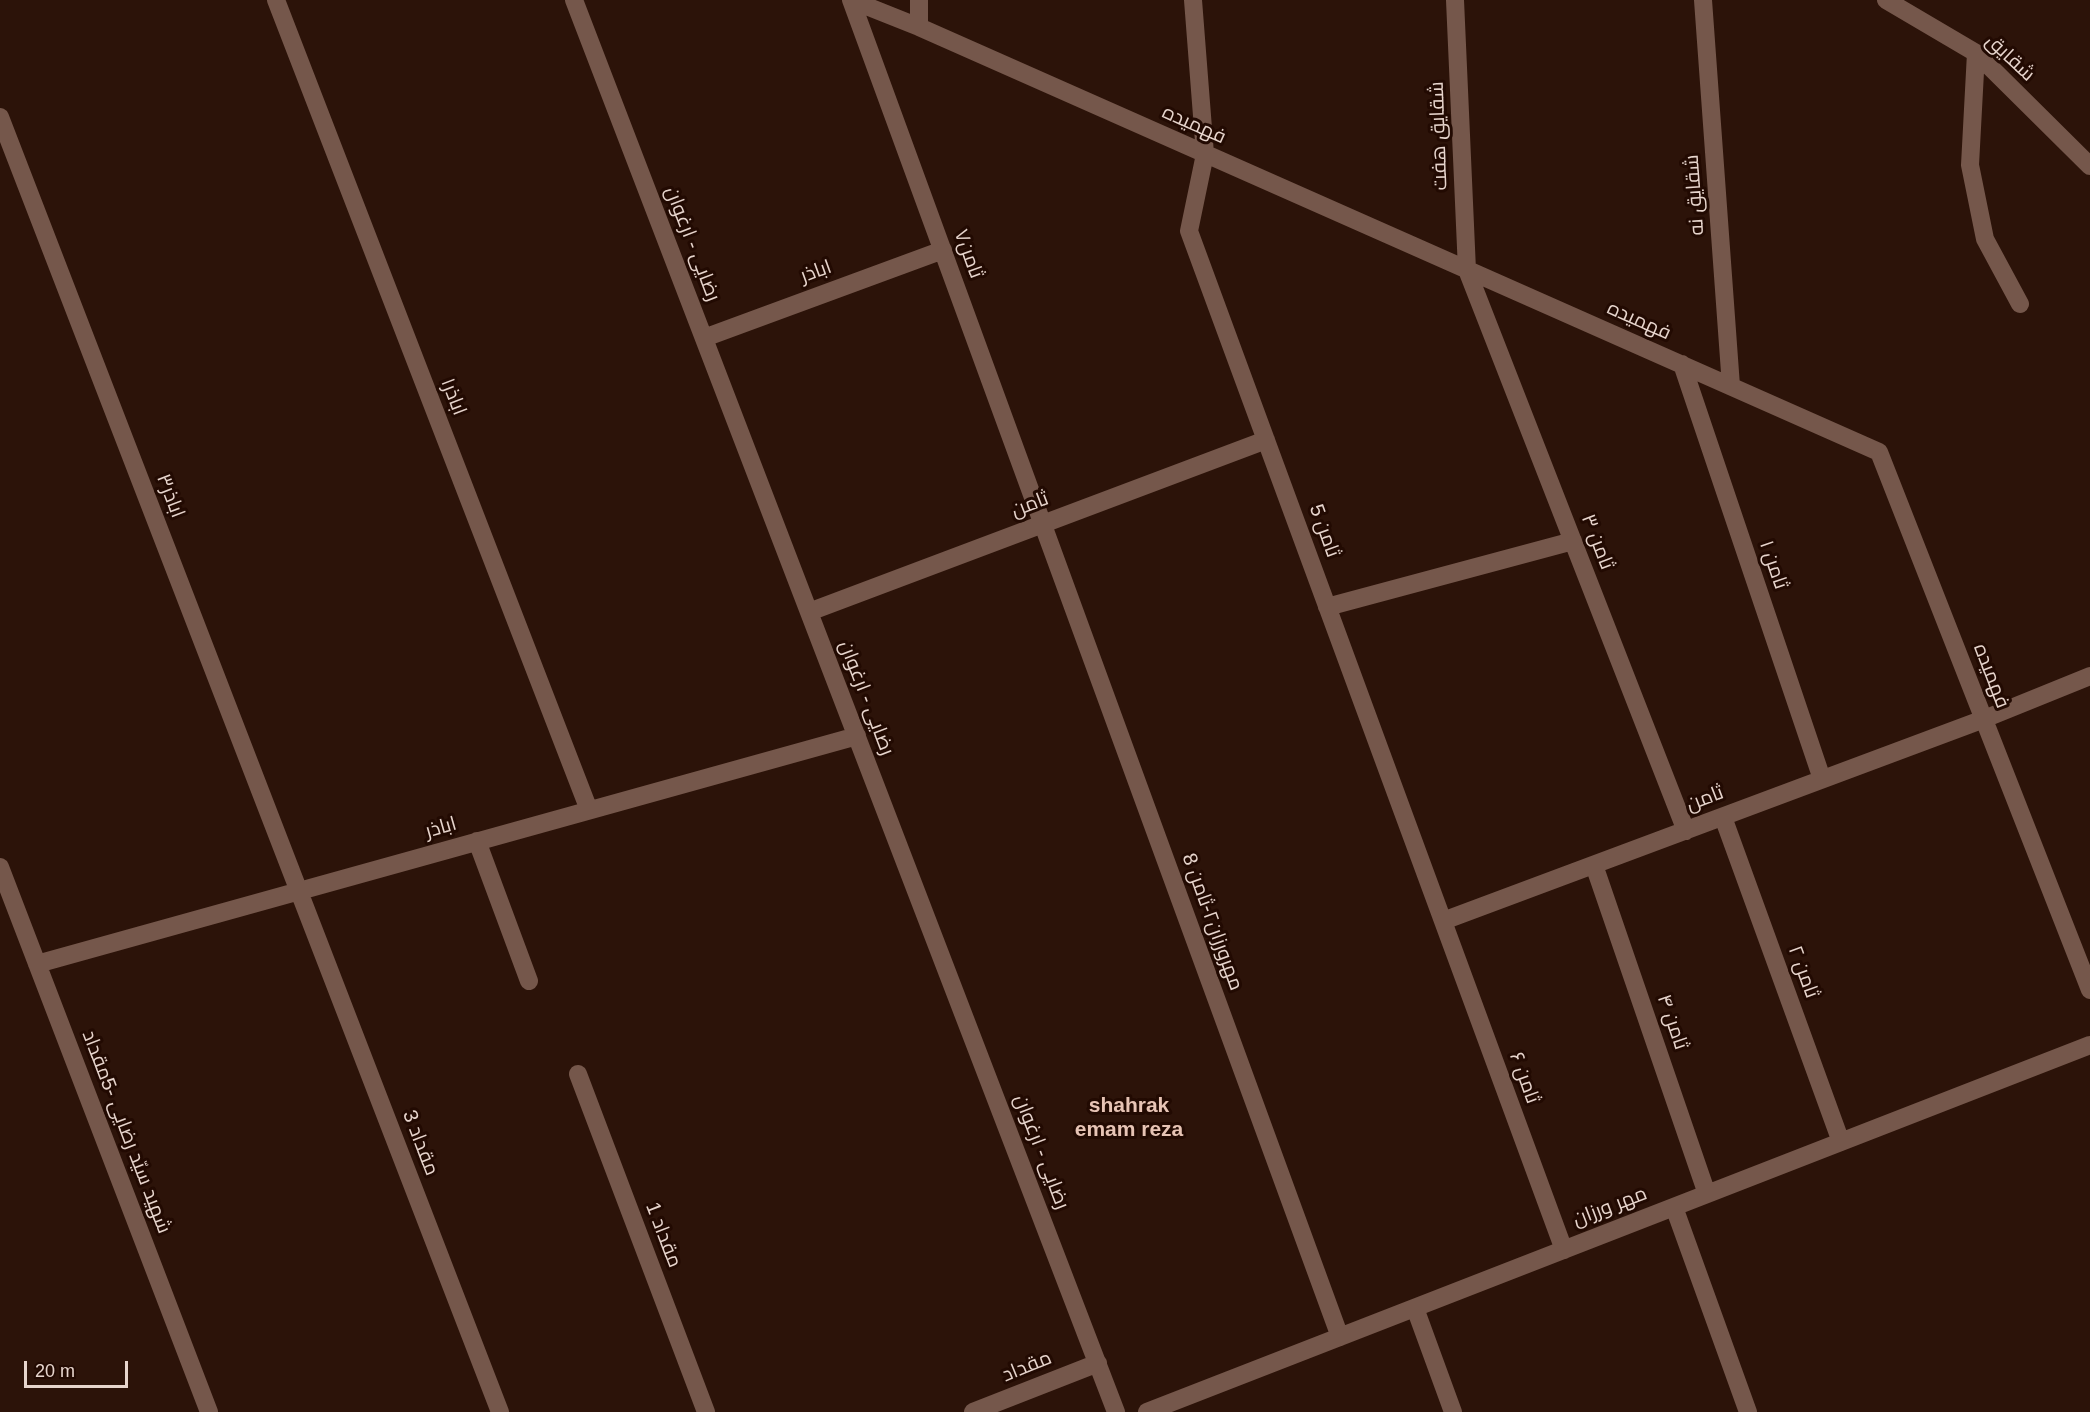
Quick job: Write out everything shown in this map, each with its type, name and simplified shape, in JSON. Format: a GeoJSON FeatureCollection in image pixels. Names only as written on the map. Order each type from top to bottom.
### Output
{"type":"FeatureCollection","features":[{"type":"Feature","properties":{"kind":"street","name":"اباذر۱"},"geometry":{"type":"LineString","coordinates":[[276,0],[590,810]]}},
{"type":"Feature","properties":{"kind":"street","name":"رضایی - ارغوان"},"geometry":{"type":"LineString","coordinates":[[574,0],[1116,1412]]}},
{"type":"Feature","properties":{"kind":"street","name":"فهمیده"},"geometry":{"type":"LineString","coordinates":[[851,0],[920,27],[1879,452],[2090,990]]}},
{"type":"Feature","properties":{"kind":"street","name":"ثامن۷"},"geometry":{"type":"LineString","coordinates":[[851,0],[1043,524]]}},
{"type":"Feature","properties":{"kind":"street"},"geometry":{"type":"LineString","coordinates":[[920,0],[920,27]]}},
{"type":"Feature","properties":{"kind":"street","name":"ثامن 5"},"geometry":{"type":"LineString","coordinates":[[1193,0],[1205,154],[1189,231],[1443,921]]}},
{"type":"Feature","properties":{"kind":"street","name":"شقایق هفت"},"geometry":{"type":"LineString","coordinates":[[1455,0],[1467,270]]}},
{"type":"Feature","properties":{"kind":"street","name":"شقایق نه"},"geometry":{"type":"LineString","coordinates":[[1703,0],[1731,386]]}},
{"type":"Feature","properties":{"kind":"street","name":"شقایق"},"geometry":{"type":"LineString","coordinates":[[1886,0],[1976,53],[2090,166]]}},
{"type":"Feature","properties":{"kind":"street"},"geometry":{"type":"LineString","coordinates":[[1976,53],[1970,165],[1985,239],[2020,304]]}},
{"type":"Feature","properties":{"kind":"street","name":"اباذر۳"},"geometry":{"type":"LineString","coordinates":[[0,117],[298,891]]}},
{"type":"Feature","properties":{"kind":"street","name":"اباذر"},"geometry":{"type":"LineString","coordinates":[[704,338],[943,250]]}},
{"type":"Feature","properties":{"kind":"street","name":"ثامن ۳"},"geometry":{"type":"LineString","coordinates":[[1467,270],[1686,831]]}},
{"type":"Feature","properties":{"kind":"street","name":"ثامن ۱"},"geometry":{"type":"LineString","coordinates":[[1682,364],[1822,779]]}},
{"type":"Feature","properties":{"kind":"street","name":"ثامن"},"geometry":{"type":"LineString","coordinates":[[809,612],[1266,440]]}},
{"type":"Feature","properties":{"kind":"street","name":"مهرورزان۲-ثامن 8"},"geometry":{"type":"LineString","coordinates":[[1043,524],[1340,1337]]}},
{"type":"Feature","properties":{"kind":"street"},"geometry":{"type":"LineString","coordinates":[[1327,607],[1573,541]]}},
{"type":"Feature","properties":{"kind":"street","name":"ثامن"},"geometry":{"type":"LineString","coordinates":[[1443,921],[1984,719],[2090,676]]}},
{"type":"Feature","properties":{"kind":"street","name":"اباذر"},"geometry":{"type":"LineString","coordinates":[[37,964],[857,736]]}},
{"type":"Feature","properties":{"kind":"street","name":"ثامن ۲"},"geometry":{"type":"LineString","coordinates":[[1723,817],[1841,1142]]}},
{"type":"Feature","properties":{"kind":"street"},"geometry":{"type":"LineString","coordinates":[[477,841],[529,981]]}},
{"type":"Feature","properties":{"kind":"street","name":"ثامن ۴"},"geometry":{"type":"LineString","coordinates":[[1594,865],[1707,1194]]}},
{"type":"Feature","properties":{"kind":"street","name":"شهید سیّد‌ رضایی -5مقداد"},"geometry":{"type":"LineString","coordinates":[[0,867],[209,1412]]}},
{"type":"Feature","properties":{"kind":"street","name":"مقداد 3"},"geometry":{"type":"LineString","coordinates":[[298,891],[500,1412]]}},
{"type":"Feature","properties":{"kind":"street","name":"ثامن ۶"},"geometry":{"type":"LineString","coordinates":[[1443,921],[1564,1250]]}},
{"type":"Feature","properties":{"kind":"street","name":"مهر ورزان"},"geometry":{"type":"LineString","coordinates":[[1147,1412],[2090,1045]]}},
{"type":"Feature","properties":{"kind":"street","name":"مقداد 1"},"geometry":{"type":"LineString","coordinates":[[578,1074],[706,1412]]}},
{"type":"Feature","properties":{"kind":"street"},"geometry":{"type":"LineString","coordinates":[[1674,1207],[1748,1412]]}},
{"type":"Feature","properties":{"kind":"street"},"geometry":{"type":"LineString","coordinates":[[1415,1308],[1453,1412]]}},
{"type":"Feature","properties":{"kind":"street","name":"مقداد"},"geometry":{"type":"LineString","coordinates":[[973,1412],[1098,1363]]}},
{"type":"Feature","properties":{"kind":"district","name":"shahrak emam reza"},"geometry":{"type":"Point","coordinates":[1129,1118]}}]}
